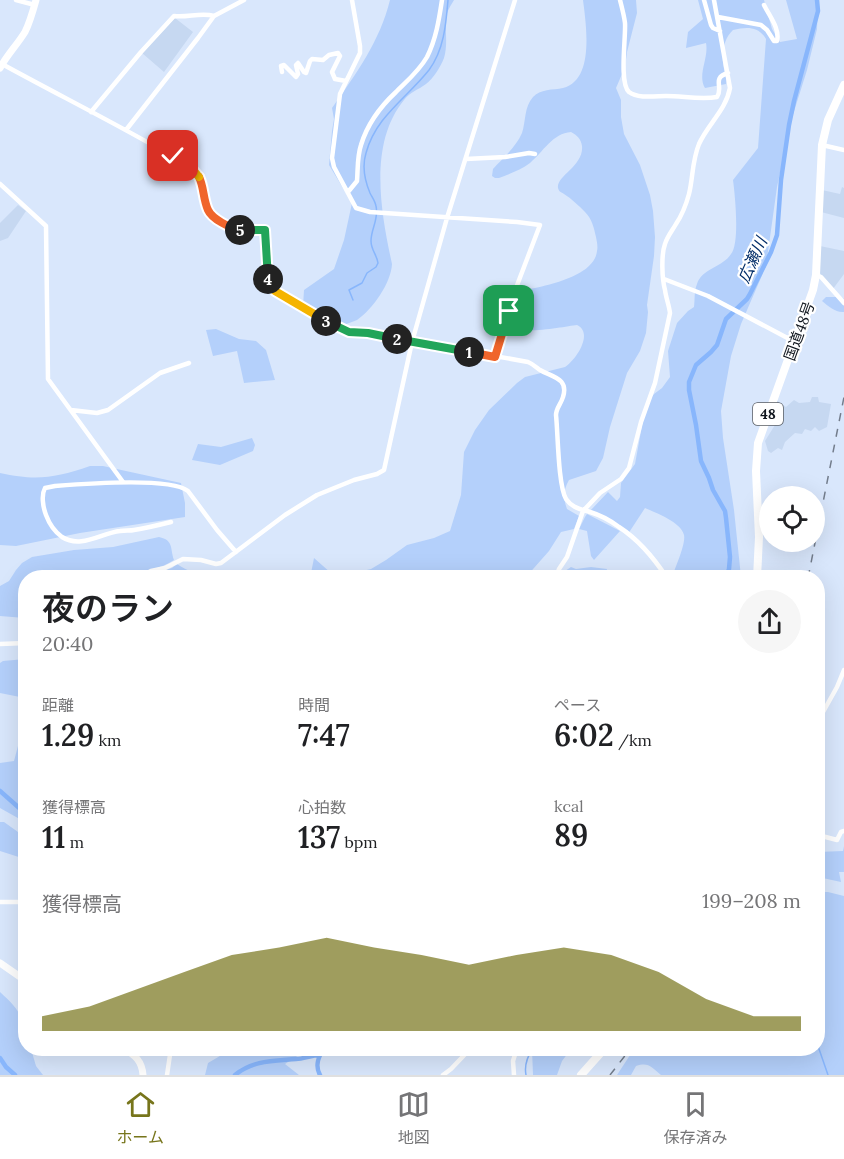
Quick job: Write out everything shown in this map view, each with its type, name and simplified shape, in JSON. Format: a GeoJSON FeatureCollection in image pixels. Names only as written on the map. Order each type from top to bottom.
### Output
{"type":"FeatureCollection","features":[{"type":"Feature","properties":{"kind":"highway","name":"国道48号"},"geometry":{"type":"LineString","coordinates":[[757,570],[759,537],[756,471],[758,443],[809,305],[816,275],[822,145],[828,120],[844,85]]}},
{"type":"Feature","properties":{"kind":"highway"},"geometry":{"type":"LineString","coordinates":[[581,1075],[597,1056]]}},
{"type":"Feature","properties":{"kind":"main road"},"geometry":{"type":"LineString","coordinates":[[1,65],[25,32],[35,2]]}},
{"type":"Feature","properties":{"kind":"main road"},"geometry":{"type":"LineString","coordinates":[[0,963],[18,975]]}},
{"type":"Feature","properties":{"kind":"main road"},"geometry":{"type":"LineString","coordinates":[[134,1056],[142,1067],[143,1075]]}},
{"type":"Feature","properties":{"kind":"street"},"geometry":{"type":"LineString","coordinates":[[16,0],[35,2]]}},
{"type":"Feature","properties":{"kind":"street"},"geometry":{"type":"LineString","coordinates":[[126,129],[214,16],[244,0]]}},
{"type":"Feature","properties":{"kind":"street"},"geometry":{"type":"LineString","coordinates":[[352,0],[360,53],[339,94],[332,158],[334,167],[356,208],[540,225],[516,288],[495,357]]}},
{"type":"Feature","properties":{"kind":"street"},"geometry":{"type":"LineString","coordinates":[[348,192],[357,181],[361,145],[372,122],[386,102],[417,72],[426,58],[436,34],[442,0]]}},
{"type":"Feature","properties":{"kind":"street"},"geometry":{"type":"LineString","coordinates":[[158,570],[183,559],[218,564],[285,515],[317,495],[384,470],[412,342],[447,218],[515,0]]}},
{"type":"Feature","properties":{"kind":"street"},"geometry":{"type":"LineString","coordinates":[[620,0],[625,20],[624,68],[627,88],[632,94],[710,98],[719,95],[719,80],[722,75],[728,73]]}},
{"type":"Feature","properties":{"kind":"street"},"geometry":{"type":"LineString","coordinates":[[704,0],[711,25],[720,31]]}},
{"type":"Feature","properties":{"kind":"street"},"geometry":{"type":"LineString","coordinates":[[559,570],[567,557],[583,511],[600,493],[621,479],[629,468],[655,382],[670,313],[664,290],[664,244],[687,202],[694,159],[700,143],[729,95],[728,73],[714,0]]}},
{"type":"Feature","properties":{"kind":"street"},"geometry":{"type":"LineString","coordinates":[[718,17],[761,25],[774,41],[777,41],[776,29],[764,5]]}},
{"type":"Feature","properties":{"kind":"street"},"geometry":{"type":"LineString","coordinates":[[91,112],[174,16],[208,14],[214,16]]}},
{"type":"Feature","properties":{"kind":"street"},"geometry":{"type":"LineString","coordinates":[[282,72],[281,66],[284,65],[296,77],[298,63],[306,73],[312,59],[323,60],[329,55],[338,53],[340,56],[332,72],[335,79],[346,81]]}},
{"type":"Feature","properties":{"kind":"street"},"geometry":{"type":"LineString","coordinates":[[1,65],[189,163],[202,182],[208,210],[226,226],[240,230],[265,230],[267,275],[275,291],[318,316],[349,332],[368,333],[530,363],[539,370],[558,378],[564,387],[564,395],[556,410],[556,415],[562,480],[567,500],[573,506],[591,512],[628,533],[648,552],[661,570]]}},
{"type":"Feature","properties":{"kind":"street"},"geometry":{"type":"LineString","coordinates":[[822,145],[844,150]]}},
{"type":"Feature","properties":{"kind":"street"},"geometry":{"type":"LineString","coordinates":[[466,159],[535,154]]}},
{"type":"Feature","properties":{"kind":"street"},"geometry":{"type":"LineString","coordinates":[[0,184],[46,226],[48,379],[123,482]]}},
{"type":"Feature","properties":{"kind":"street"},"geometry":{"type":"LineString","coordinates":[[816,275],[821,277],[844,303]]}},
{"type":"Feature","properties":{"kind":"street"},"geometry":{"type":"LineString","coordinates":[[664,279],[710,297],[795,342]]}},
{"type":"Feature","properties":{"kind":"street"},"geometry":{"type":"LineString","coordinates":[[71,410],[97,413],[108,410],[160,373],[189,363]]}},
{"type":"Feature","properties":{"kind":"street"},"geometry":{"type":"LineString","coordinates":[[171,522],[132,531],[121,530],[76,542],[65,539],[57,533],[45,514],[43,492],[45,488],[55,486],[123,482],[186,489],[236,552]]}},
{"type":"Feature","properties":{"kind":"street"},"geometry":{"type":"LineString","coordinates":[[0,644],[18,643]]}},
{"type":"Feature","properties":{"kind":"street"},"geometry":{"type":"LineString","coordinates":[[825,709],[844,670]]}},
{"type":"Feature","properties":{"kind":"street"},"geometry":{"type":"LineString","coordinates":[[825,837],[837,840],[844,831]]}},
{"type":"Feature","properties":{"kind":"street"},"geometry":{"type":"LineString","coordinates":[[0,902],[18,902]]}},
{"type":"Feature","properties":{"kind":"street"},"geometry":{"type":"LineString","coordinates":[[167,1075],[170,1056]]}},
{"type":"Feature","properties":{"kind":"street"},"geometry":{"type":"LineString","coordinates":[[443,1075],[463,1056]]}},
{"type":"Feature","properties":{"kind":"street"},"geometry":{"type":"LineString","coordinates":[[514,1075],[515,1056]]}},
{"type":"Feature","properties":{"kind":"shaded area"},"geometry":{"type":"Polygon","coordinates":[[[390,0],[454,0],[446,17],[446,48],[441,65],[429,82],[404,100],[385,137],[380,179],[384,223],[392,264],[391,271],[380,295],[369,309],[357,320],[344,325],[303,306],[304,290],[334,269],[344,240],[352,203],[329,165],[334,119],[332,108],[374,43],[390,0]]]}},
{"type":"Feature","properties":{"kind":"shaded area"},"geometry":{"type":"Polygon","coordinates":[[[583,0],[636,0],[637,13],[625,67],[616,88],[621,100],[624,134],[640,165],[650,195],[655,237],[646,333],[640,351],[627,373],[603,458],[596,471],[569,480],[564,498],[567,509],[579,516],[574,529],[561,532],[549,551],[532,570],[367,570],[407,545],[450,531],[461,495],[464,452],[475,430],[489,410],[525,377],[565,367],[574,359],[582,346],[584,334],[577,325],[543,330],[516,330],[505,327],[498,321],[496,311],[499,302],[510,293],[574,276],[593,261],[597,246],[591,221],[583,210],[558,188],[561,179],[579,159],[582,146],[580,139],[571,132],[565,133],[554,139],[523,168],[499,178],[492,176],[493,169],[522,133],[528,105],[533,97],[543,91],[563,88],[573,83],[580,74],[586,50],[583,0]]]}},
{"type":"Feature","properties":{"kind":"shaded area"},"geometry":{"type":"Polygon","coordinates":[[[698,0],[764,0],[772,29],[780,42],[797,39],[786,0],[818,0],[817,29],[791,121],[777,187],[766,266],[741,324],[731,356],[721,411],[740,570],[675,570],[682,550],[684,535],[682,530],[668,518],[645,508],[628,534],[590,511],[608,492],[617,501],[620,497],[621,483],[635,464],[646,404],[670,377],[668,351],[677,323],[694,307],[695,290],[699,279],[707,271],[723,262],[734,248],[736,219],[733,180],[758,148],[766,39],[752,28],[733,30],[727,38],[723,53],[726,84],[705,88],[702,78],[706,43],[686,48],[688,32],[703,19],[698,0]]]}},
{"type":"Feature","properties":{"kind":"shaded area"},"geometry":{"type":"Polygon","coordinates":[[[175,18],[193,32],[164,72],[142,53],[175,18]]]}},
{"type":"Feature","properties":{"kind":"shaded area"},"geometry":{"type":"Polygon","coordinates":[[[842,187],[844,188],[844,218],[821,212],[822,190],[840,194],[842,187]]]}},
{"type":"Feature","properties":{"kind":"shaded area"},"geometry":{"type":"Polygon","coordinates":[[[18,205],[26,211],[8,238],[0,241],[0,223],[18,205]]]}},
{"type":"Feature","properties":{"kind":"shaded area"},"geometry":{"type":"Polygon","coordinates":[[[820,246],[844,251],[844,274],[833,289],[819,272],[820,246]]]}},
{"type":"Feature","properties":{"kind":"shaded area"},"geometry":{"type":"Polygon","coordinates":[[[826,297],[844,299],[844,312],[829,307],[822,301],[826,297]]]}},
{"type":"Feature","properties":{"kind":"shaded area"},"geometry":{"type":"Polygon","coordinates":[[[216,329],[239,339],[256,341],[266,350],[275,380],[244,383],[237,351],[213,356],[206,330],[216,329]]]}},
{"type":"Feature","properties":{"kind":"shaded area"},"geometry":{"type":"Polygon","coordinates":[[[812,397],[818,397],[819,402],[831,404],[827,427],[819,431],[815,427],[811,431],[805,429],[802,434],[795,433],[785,442],[782,450],[778,448],[771,453],[768,451],[765,441],[775,425],[768,420],[776,400],[786,407],[794,400],[799,403],[810,402],[812,397]]]}},
{"type":"Feature","properties":{"kind":"shaded area"},"geometry":{"type":"Polygon","coordinates":[[[252,438],[255,445],[253,451],[220,465],[192,460],[198,444],[221,447],[252,438]]]}},
{"type":"Feature","properties":{"kind":"shaded area"},"geometry":{"type":"Polygon","coordinates":[[[90,466],[103,466],[181,483],[185,517],[80,533],[16,546],[0,545],[0,473],[24,477],[45,477],[90,466]]]}},
{"type":"Feature","properties":{"kind":"shaded area"},"geometry":{"type":"Polygon","coordinates":[[[587,514],[620,531],[594,560],[591,556],[587,531],[579,529],[587,514]]]}},
{"type":"Feature","properties":{"kind":"shaded area"},"geometry":{"type":"Polygon","coordinates":[[[159,537],[164,538],[171,546],[174,560],[150,570],[18,570],[18,617],[0,616],[0,586],[9,581],[22,563],[32,557],[74,550],[113,547],[159,537]]]}},
{"type":"Feature","properties":{"kind":"shaded area"},"geometry":{"type":"Polygon","coordinates":[[[314,558],[328,570],[312,570],[314,558]]]}},
{"type":"Feature","properties":{"kind":"shaded area"},"geometry":{"type":"Polygon","coordinates":[[[177,564],[188,570],[166,570],[177,564]]]}},
{"type":"Feature","properties":{"kind":"shaded area"},"geometry":{"type":"Polygon","coordinates":[[[571,567],[607,569],[607,570],[566,570],[571,567]]]}},
{"type":"Feature","properties":{"kind":"shaded area"},"geometry":{"type":"Polygon","coordinates":[[[18,660],[18,697],[0,693],[0,663],[18,660]]]}},
{"type":"Feature","properties":{"kind":"shaded area"},"geometry":{"type":"Polygon","coordinates":[[[18,746],[18,818],[0,808],[0,763],[14,761],[18,746]]]}},
{"type":"Feature","properties":{"kind":"shaded area"},"geometry":{"type":"Polygon","coordinates":[[[0,822],[4,822],[18,832],[18,857],[0,851],[0,822]]]}},
{"type":"Feature","properties":{"kind":"shaded area"},"geometry":{"type":"Polygon","coordinates":[[[844,846],[844,872],[839,872],[841,882],[825,879],[825,852],[843,851],[844,846]]]}},
{"type":"Feature","properties":{"kind":"shaded area"},"geometry":{"type":"Polygon","coordinates":[[[825,892],[844,896],[844,1075],[661,1075],[650,1066],[644,1065],[636,1066],[631,1075],[617,1075],[629,1056],[825,1056],[825,892]]]}},
{"type":"Feature","properties":{"kind":"shaded area"},"geometry":{"type":"Polygon","coordinates":[[[0,992],[18,1012],[18,1056],[33,1056],[36,1066],[43,1075],[0,1075],[0,992]]]}},
{"type":"Feature","properties":{"kind":"shaded area"},"geometry":{"type":"Polygon","coordinates":[[[220,1056],[297,1056],[285,1064],[299,1075],[205,1075],[208,1063],[220,1056]]]}},
{"type":"Feature","properties":{"kind":"shaded area"},"geometry":{"type":"Polygon","coordinates":[[[532,1056],[566,1056],[557,1075],[533,1075],[532,1056]]]}},
{"type":"Feature","properties":{"kind":"waterway"},"geometry":{"type":"LineString","coordinates":[[353,300],[349,290],[362,283],[367,273],[378,263],[371,244],[377,211],[365,178],[366,153],[377,128],[434,62],[443,36],[448,0]]}},
{"type":"Feature","properties":{"kind":"waterway","name":"広瀬川"},"geometry":{"type":"LineString","coordinates":[[729,570],[730,557],[725,511],[701,461],[689,382],[696,365],[717,345],[726,319],[750,294],[777,235],[781,180],[789,125],[818,11],[817,0]]}},
{"type":"Feature","properties":{"kind":"waterway"},"geometry":{"type":"LineString","coordinates":[[0,791],[18,807]]}},
{"type":"Feature","properties":{"kind":"waterway"},"geometry":{"type":"LineString","coordinates":[[235,1075],[256,1064],[314,1056]]}},
{"type":"Feature","properties":{"kind":"waterway","name":"広瀬川"},"geometry":{"type":"LineString","coordinates":[[320,1056],[318,1061],[320,1075]]}},
{"type":"Feature","properties":{"kind":"waterway"},"geometry":{"type":"LineString","coordinates":[[526,1075],[525,1068],[529,1056]]}},
{"type":"Feature","properties":{"kind":"waterway"},"geometry":{"type":"LineString","coordinates":[[821,1056],[828,1075]]}},
{"type":"Feature","properties":{"kind":"waterway"},"geometry":{"type":"LineString","coordinates":[[0,1058],[15,1075]]}},
{"type":"Feature","properties":{"kind":"railway"},"geometry":{"type":"LineString","coordinates":[[810,570],[844,397]]}},
{"type":"Feature","properties":{"kind":"railway"},"geometry":{"type":"LineString","coordinates":[[610,1075],[625,1056]]}},
{"type":"Feature","properties":{"kind":"route"},"geometry":{"type":"LineString","coordinates":[[173,156],[185,160],[196,172],[202,182],[208,210],[226,226],[240,230],[265,230],[267,275],[275,291],[349,332],[368,333],[495,357],[509,311]]}}]}
